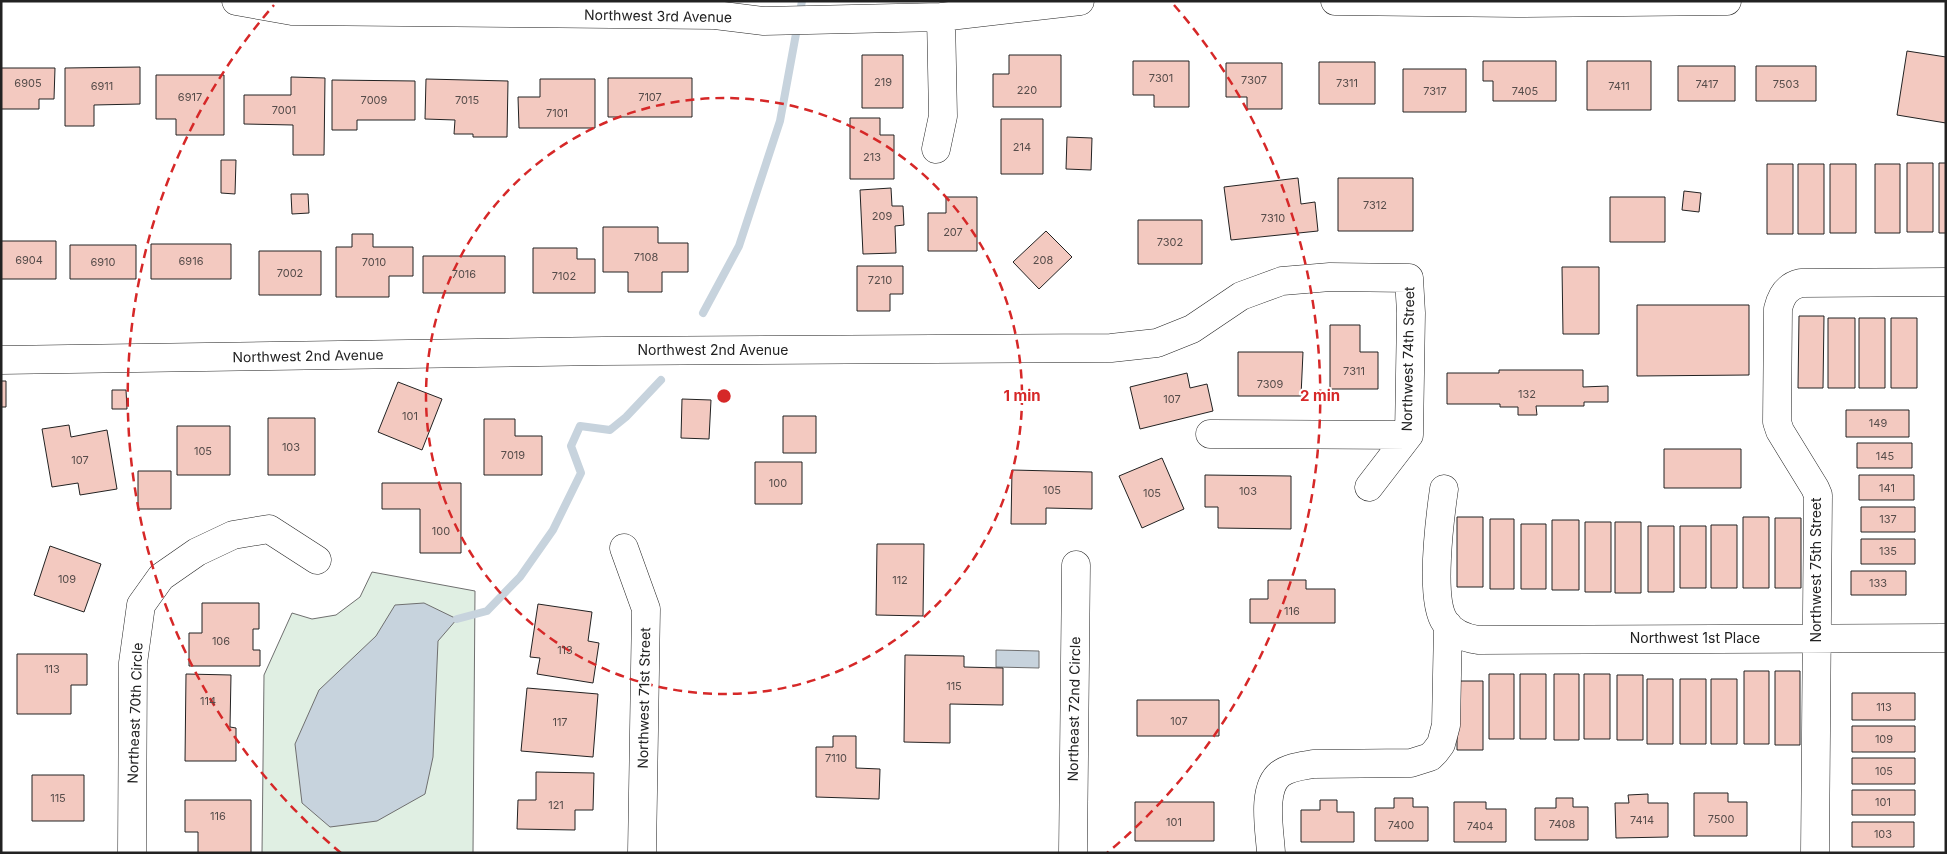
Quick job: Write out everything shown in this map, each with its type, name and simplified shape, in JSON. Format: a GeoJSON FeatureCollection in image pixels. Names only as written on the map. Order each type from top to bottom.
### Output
{"type":"FeatureCollection","features":[{"type":"Feature","properties":{"kind":"street","name":"Northwest 3rd Avenue"},"geometry":{"type":"LineString","coordinates":[[236,1],[292,6],[584,8],[715,15],[764,21],[941,17],[1080,1]]}},
{"type":"Feature","properties":{"kind":"street"},"geometry":{"type":"LineString","coordinates":[[1335,1],[1727,1]]}},
{"type":"Feature","properties":{"kind":"street"},"geometry":{"type":"LineString","coordinates":[[936,149],[944,116],[941,17]]}},
{"type":"Feature","properties":{"kind":"street","name":"Northwest 2nd Avenue"},"geometry":{"type":"LineString","coordinates":[[1,360],[612,351],[1111,348],[1156,343],[1192,329],[1241,296],[1282,281],[1330,277],[1409,278]]}},
{"type":"Feature","properties":{"kind":"street","name":"Northwest 74th Street"},"geometry":{"type":"LineString","coordinates":[[1369,487],[1409,435],[1411,313],[1409,278]]}},
{"type":"Feature","properties":{"kind":"street","name":"Northwest 75th Street"},"geometry":{"type":"LineString","coordinates":[[1815,843],[1818,495],[1780,431],[1777,422],[1778,309],[1780,298],[1796,284],[1806,282],[1946,282]]}},
{"type":"Feature","properties":{"kind":"street"},"geometry":{"type":"LineString","coordinates":[[1210,434],[1409,435]]}},
{"type":"Feature","properties":{"kind":"street"},"geometry":{"type":"LineString","coordinates":[[1271,853],[1268,798],[1274,781],[1280,774],[1297,767],[1313,764],[1411,763],[1425,759],[1435,752],[1441,744],[1446,725],[1448,625],[1440,613],[1438,601],[1438,564],[1444,489]]}},
{"type":"Feature","properties":{"kind":"street","name":"Northeast 70th Circle"},"geometry":{"type":"LineString","coordinates":[[132,853],[133,663],[141,605],[161,577],[197,552],[233,535],[269,529],[317,560]]}},
{"type":"Feature","properties":{"kind":"street","name":"Northwest 71st Street"},"geometry":{"type":"LineString","coordinates":[[624,548],[646,609],[642,853]]}},
{"type":"Feature","properties":{"kind":"street","name":"Northeast 72nd Circle"},"geometry":{"type":"LineString","coordinates":[[1073,853],[1076,565]]}},
{"type":"Feature","properties":{"kind":"street","name":"Northwest 1st Place"},"geometry":{"type":"LineString","coordinates":[[1448,625],[1458,634],[1478,640],[1817,637],[1946,638]]}},
{"type":"Feature","properties":{"kind":"green space"},"geometry":{"type":"Polygon","coordinates":[[[372,572],[475,591],[473,853],[262,853],[264,675],[292,613],[312,619],[336,615],[360,597],[372,572]]]}},
{"type":"Feature","properties":{"kind":"shaded area"},"geometry":{"type":"Polygon","coordinates":[[[424,603],[457,619],[438,641],[433,757],[425,794],[377,821],[330,827],[302,803],[295,744],[319,690],[376,636],[395,605],[424,603]]]}},
{"type":"Feature","properties":{"kind":"shaded area"},"geometry":{"type":"Polygon","coordinates":[[[996,650],[1039,651],[1039,668],[996,667],[996,650]]]}},
{"type":"Feature","properties":{"kind":"building"},"geometry":{"type":"Polygon","coordinates":[[[1907,51],[1946,57],[1946,123],[1897,115],[1907,51]]]}},
{"type":"Feature","properties":{"kind":"building"},"geometry":{"type":"Polygon","coordinates":[[[862,55],[903,55],[903,108],[862,108],[862,55]]]}},
{"type":"Feature","properties":{"kind":"building"},"geometry":{"type":"Polygon","coordinates":[[[1009,55],[1061,55],[1061,107],[993,107],[993,74],[1009,74],[1009,55]]]}},
{"type":"Feature","properties":{"kind":"building"},"geometry":{"type":"Polygon","coordinates":[[[1133,61],[1189,61],[1189,107],[1154,107],[1154,95],[1133,95],[1133,61]]]}},
{"type":"Feature","properties":{"kind":"building"},"geometry":{"type":"Polygon","coordinates":[[[1483,61],[1556,61],[1556,101],[1493,101],[1493,81],[1483,81],[1483,61]]]}},
{"type":"Feature","properties":{"kind":"building"},"geometry":{"type":"Polygon","coordinates":[[[1587,61],[1651,61],[1651,110],[1587,110],[1587,61]]]}},
{"type":"Feature","properties":{"kind":"building"},"geometry":{"type":"Polygon","coordinates":[[[1319,62],[1375,62],[1375,104],[1319,104],[1319,62]]]}},
{"type":"Feature","properties":{"kind":"building"},"geometry":{"type":"Polygon","coordinates":[[[1226,63],[1282,63],[1282,109],[1247,109],[1247,97],[1226,97],[1226,63]]]}},
{"type":"Feature","properties":{"kind":"building"},"geometry":{"type":"Polygon","coordinates":[[[1678,66],[1735,66],[1735,101],[1678,101],[1678,66]]]}},
{"type":"Feature","properties":{"kind":"building"},"geometry":{"type":"Polygon","coordinates":[[[1756,66],[1816,66],[1816,101],[1756,101],[1756,66]]]}},
{"type":"Feature","properties":{"kind":"building"},"geometry":{"type":"Polygon","coordinates":[[[140,67],[140,104],[94,105],[94,126],[65,126],[65,68],[140,67]]]}},
{"type":"Feature","properties":{"kind":"building"},"geometry":{"type":"Polygon","coordinates":[[[1,68],[55,68],[54,99],[39,99],[39,109],[1,109],[1,68]]]}},
{"type":"Feature","properties":{"kind":"building"},"geometry":{"type":"Polygon","coordinates":[[[1403,69],[1466,69],[1466,112],[1403,112],[1403,69]]]}},
{"type":"Feature","properties":{"kind":"building"},"geometry":{"type":"Polygon","coordinates":[[[156,75],[224,75],[224,135],[176,135],[176,119],[156,119],[156,75]]]}},
{"type":"Feature","properties":{"kind":"building"},"geometry":{"type":"Polygon","coordinates":[[[291,77],[325,78],[324,155],[293,155],[293,125],[244,124],[244,95],[291,95],[291,77]]]}},
{"type":"Feature","properties":{"kind":"building"},"geometry":{"type":"Polygon","coordinates":[[[608,78],[692,78],[692,117],[608,117],[608,78]]]}},
{"type":"Feature","properties":{"kind":"building"},"geometry":{"type":"Polygon","coordinates":[[[426,79],[508,81],[507,137],[473,137],[473,134],[454,134],[455,120],[425,119],[426,79]]]}},
{"type":"Feature","properties":{"kind":"building"},"geometry":{"type":"Polygon","coordinates":[[[540,79],[595,79],[595,128],[519,128],[518,97],[540,97],[540,79]]]}},
{"type":"Feature","properties":{"kind":"building"},"geometry":{"type":"Polygon","coordinates":[[[332,80],[415,81],[415,120],[357,120],[357,130],[332,130],[332,80]]]}},
{"type":"Feature","properties":{"kind":"building"},"geometry":{"type":"Polygon","coordinates":[[[850,118],[880,118],[880,135],[894,135],[894,179],[850,179],[850,118]]]}},
{"type":"Feature","properties":{"kind":"building"},"geometry":{"type":"Polygon","coordinates":[[[1001,119],[1043,119],[1043,174],[1001,174],[1001,119]]]}},
{"type":"Feature","properties":{"kind":"building"},"geometry":{"type":"Polygon","coordinates":[[[1067,137],[1092,138],[1091,170],[1066,169],[1067,137]]]}},
{"type":"Feature","properties":{"kind":"building"},"geometry":{"type":"Polygon","coordinates":[[[221,160],[236,160],[235,194],[221,193],[221,160]]]}},
{"type":"Feature","properties":{"kind":"building"},"geometry":{"type":"Polygon","coordinates":[[[1907,163],[1933,163],[1933,232],[1907,232],[1907,163]]]}},
{"type":"Feature","properties":{"kind":"building"},"geometry":{"type":"Polygon","coordinates":[[[1939,163],[1946,163],[1946,233],[1939,233],[1939,163]]]}},
{"type":"Feature","properties":{"kind":"building"},"geometry":{"type":"Polygon","coordinates":[[[1767,164],[1793,164],[1793,234],[1767,234],[1767,164]]]}},
{"type":"Feature","properties":{"kind":"building"},"geometry":{"type":"Polygon","coordinates":[[[1798,164],[1824,164],[1824,234],[1798,234],[1798,164]]]}},
{"type":"Feature","properties":{"kind":"building"},"geometry":{"type":"Polygon","coordinates":[[[1830,164],[1856,164],[1856,233],[1830,233],[1830,164]]]}},
{"type":"Feature","properties":{"kind":"building"},"geometry":{"type":"Polygon","coordinates":[[[1875,164],[1900,164],[1900,233],[1875,233],[1875,164]]]}},
{"type":"Feature","properties":{"kind":"building"},"geometry":{"type":"Polygon","coordinates":[[[1298,178],[1301,204],[1315,202],[1318,231],[1231,240],[1224,187],[1298,178]]]}},
{"type":"Feature","properties":{"kind":"building"},"geometry":{"type":"Polygon","coordinates":[[[1338,178],[1413,178],[1413,231],[1338,231],[1338,178]]]}},
{"type":"Feature","properties":{"kind":"building"},"geometry":{"type":"Polygon","coordinates":[[[891,188],[892,206],[903,206],[904,225],[895,226],[896,253],[863,254],[860,190],[891,188]]]}},
{"type":"Feature","properties":{"kind":"building"},"geometry":{"type":"Polygon","coordinates":[[[1684,191],[1701,193],[1699,212],[1682,210],[1684,191]]]}},
{"type":"Feature","properties":{"kind":"building"},"geometry":{"type":"Polygon","coordinates":[[[291,194],[308,194],[309,213],[292,214],[291,194]]]}},
{"type":"Feature","properties":{"kind":"building"},"geometry":{"type":"Polygon","coordinates":[[[946,197],[977,197],[977,251],[928,251],[928,213],[946,213],[946,197]]]}},
{"type":"Feature","properties":{"kind":"building"},"geometry":{"type":"Polygon","coordinates":[[[1610,197],[1665,197],[1665,242],[1610,242],[1610,197]]]}},
{"type":"Feature","properties":{"kind":"building"},"geometry":{"type":"Polygon","coordinates":[[[1138,220],[1202,220],[1202,264],[1138,264],[1138,220]]]}},
{"type":"Feature","properties":{"kind":"building"},"geometry":{"type":"Polygon","coordinates":[[[603,227],[658,227],[658,243],[688,243],[688,272],[662,272],[662,292],[628,292],[628,272],[603,272],[603,227]]]}},
{"type":"Feature","properties":{"kind":"building"},"geometry":{"type":"Polygon","coordinates":[[[1046,231],[1072,257],[1039,289],[1013,262],[1046,231]]]}},
{"type":"Feature","properties":{"kind":"building"},"geometry":{"type":"Polygon","coordinates":[[[352,234],[373,234],[373,247],[413,247],[413,276],[389,276],[389,297],[336,297],[336,247],[352,247],[352,234]]]}},
{"type":"Feature","properties":{"kind":"building"},"geometry":{"type":"Polygon","coordinates":[[[1,241],[56,241],[56,279],[1,279],[1,241]]]}},
{"type":"Feature","properties":{"kind":"building"},"geometry":{"type":"Polygon","coordinates":[[[151,244],[231,244],[231,279],[151,279],[151,244]]]}},
{"type":"Feature","properties":{"kind":"building"},"geometry":{"type":"Polygon","coordinates":[[[70,245],[136,245],[136,279],[70,279],[70,245]]]}},
{"type":"Feature","properties":{"kind":"building"},"geometry":{"type":"Polygon","coordinates":[[[533,248],[577,248],[577,259],[595,259],[595,293],[533,293],[533,248]]]}},
{"type":"Feature","properties":{"kind":"building"},"geometry":{"type":"Polygon","coordinates":[[[259,251],[321,251],[321,295],[259,295],[259,251]]]}},
{"type":"Feature","properties":{"kind":"building"},"geometry":{"type":"Polygon","coordinates":[[[423,256],[505,256],[505,293],[423,293],[423,256]]]}},
{"type":"Feature","properties":{"kind":"building"},"geometry":{"type":"Polygon","coordinates":[[[857,266],[903,266],[903,294],[890,294],[890,311],[857,311],[857,266]]]}},
{"type":"Feature","properties":{"kind":"building"},"geometry":{"type":"Polygon","coordinates":[[[1562,267],[1599,267],[1599,334],[1563,334],[1562,267]]]}},
{"type":"Feature","properties":{"kind":"building"},"geometry":{"type":"Polygon","coordinates":[[[1637,305],[1749,305],[1749,375],[1637,376],[1637,305]]]}},
{"type":"Feature","properties":{"kind":"building"},"geometry":{"type":"Polygon","coordinates":[[[1799,316],[1824,316],[1823,388],[1798,388],[1799,316]]]}},
{"type":"Feature","properties":{"kind":"building"},"geometry":{"type":"Polygon","coordinates":[[[1828,318],[1855,318],[1855,388],[1828,388],[1828,318]]]}},
{"type":"Feature","properties":{"kind":"building"},"geometry":{"type":"Polygon","coordinates":[[[1859,318],[1885,318],[1885,388],[1859,388],[1859,318]]]}},
{"type":"Feature","properties":{"kind":"building"},"geometry":{"type":"Polygon","coordinates":[[[1891,318],[1917,318],[1917,388],[1891,388],[1891,318]]]}},
{"type":"Feature","properties":{"kind":"building"},"geometry":{"type":"Polygon","coordinates":[[[1330,325],[1360,325],[1360,352],[1378,352],[1378,389],[1330,389],[1330,325]]]}},
{"type":"Feature","properties":{"kind":"building"},"geometry":{"type":"Polygon","coordinates":[[[1238,352],[1303,352],[1301,396],[1238,396],[1238,352]]]}},
{"type":"Feature","properties":{"kind":"building"},"geometry":{"type":"Polygon","coordinates":[[[1499,370],[1583,370],[1583,387],[1608,386],[1608,402],[1584,402],[1584,406],[1536,406],[1537,415],[1518,415],[1518,407],[1500,407],[1500,404],[1447,404],[1447,373],[1499,373],[1499,370]]]}},
{"type":"Feature","properties":{"kind":"building"},"geometry":{"type":"Polygon","coordinates":[[[1187,373],[1190,388],[1207,384],[1213,411],[1140,429],[1130,387],[1187,373]]]}},
{"type":"Feature","properties":{"kind":"building"},"geometry":{"type":"Polygon","coordinates":[[[1,381],[6,381],[6,407],[1,407],[1,381]]]}},
{"type":"Feature","properties":{"kind":"building"},"geometry":{"type":"Polygon","coordinates":[[[398,382],[442,399],[422,450],[378,432],[398,382]]]}},
{"type":"Feature","properties":{"kind":"building"},"geometry":{"type":"Polygon","coordinates":[[[112,390],[126,390],[127,409],[112,409],[112,390]]]}},
{"type":"Feature","properties":{"kind":"building"},"geometry":{"type":"Polygon","coordinates":[[[682,399],[711,400],[709,439],[681,438],[682,399]]]}},
{"type":"Feature","properties":{"kind":"building"},"geometry":{"type":"Polygon","coordinates":[[[1846,410],[1909,410],[1909,437],[1846,437],[1846,410]]]}},
{"type":"Feature","properties":{"kind":"building"},"geometry":{"type":"Polygon","coordinates":[[[783,416],[816,416],[816,453],[783,453],[783,416]]]}},
{"type":"Feature","properties":{"kind":"building"},"geometry":{"type":"Polygon","coordinates":[[[268,418],[315,418],[315,475],[268,475],[268,418]]]}},
{"type":"Feature","properties":{"kind":"building"},"geometry":{"type":"Polygon","coordinates":[[[484,419],[515,419],[515,436],[542,436],[542,475],[484,475],[484,419]]]}},
{"type":"Feature","properties":{"kind":"building"},"geometry":{"type":"Polygon","coordinates":[[[69,425],[71,437],[107,430],[117,489],[80,495],[78,483],[52,487],[42,429],[69,425]]]}},
{"type":"Feature","properties":{"kind":"building"},"geometry":{"type":"Polygon","coordinates":[[[177,426],[230,426],[230,475],[177,475],[177,426]]]}},
{"type":"Feature","properties":{"kind":"building"},"geometry":{"type":"Polygon","coordinates":[[[1857,443],[1912,443],[1912,468],[1857,468],[1857,443]]]}},
{"type":"Feature","properties":{"kind":"building"},"geometry":{"type":"Polygon","coordinates":[[[1664,449],[1741,449],[1741,488],[1664,488],[1664,449]]]}},
{"type":"Feature","properties":{"kind":"building"},"geometry":{"type":"Polygon","coordinates":[[[1162,458],[1184,509],[1142,528],[1119,476],[1162,458]]]}},
{"type":"Feature","properties":{"kind":"building"},"geometry":{"type":"Polygon","coordinates":[[[755,462],[802,462],[802,504],[755,504],[755,462]]]}},
{"type":"Feature","properties":{"kind":"building"},"geometry":{"type":"Polygon","coordinates":[[[1012,470],[1092,472],[1092,509],[1046,508],[1046,524],[1011,524],[1012,470]]]}},
{"type":"Feature","properties":{"kind":"building"},"geometry":{"type":"Polygon","coordinates":[[[138,471],[171,471],[171,509],[138,509],[138,471]]]}},
{"type":"Feature","properties":{"kind":"building"},"geometry":{"type":"Polygon","coordinates":[[[1205,475],[1291,476],[1291,529],[1218,528],[1218,507],[1205,507],[1205,475]]]}},
{"type":"Feature","properties":{"kind":"building"},"geometry":{"type":"Polygon","coordinates":[[[1859,475],[1914,475],[1914,500],[1859,500],[1859,475]]]}},
{"type":"Feature","properties":{"kind":"building"},"geometry":{"type":"Polygon","coordinates":[[[382,483],[461,483],[461,553],[420,553],[420,509],[382,509],[382,483]]]}},
{"type":"Feature","properties":{"kind":"building"},"geometry":{"type":"Polygon","coordinates":[[[1861,507],[1915,507],[1915,532],[1861,532],[1861,507]]]}},
{"type":"Feature","properties":{"kind":"building"},"geometry":{"type":"Polygon","coordinates":[[[1457,517],[1483,517],[1483,587],[1457,587],[1457,517]]]}},
{"type":"Feature","properties":{"kind":"building"},"geometry":{"type":"Polygon","coordinates":[[[1743,517],[1769,517],[1769,588],[1743,588],[1743,517]]]}},
{"type":"Feature","properties":{"kind":"building"},"geometry":{"type":"Polygon","coordinates":[[[1775,518],[1801,518],[1801,588],[1775,588],[1775,518]]]}},
{"type":"Feature","properties":{"kind":"building"},"geometry":{"type":"Polygon","coordinates":[[[1490,519],[1514,519],[1514,589],[1490,589],[1490,519]]]}},
{"type":"Feature","properties":{"kind":"building"},"geometry":{"type":"Polygon","coordinates":[[[1552,520],[1579,520],[1579,590],[1552,590],[1552,520]]]}},
{"type":"Feature","properties":{"kind":"building"},"geometry":{"type":"Polygon","coordinates":[[[1585,522],[1611,522],[1611,592],[1585,592],[1585,522]]]}},
{"type":"Feature","properties":{"kind":"building"},"geometry":{"type":"Polygon","coordinates":[[[1615,522],[1641,522],[1641,593],[1615,593],[1615,522]]]}},
{"type":"Feature","properties":{"kind":"building"},"geometry":{"type":"Polygon","coordinates":[[[1521,524],[1546,524],[1546,589],[1521,589],[1521,524]]]}},
{"type":"Feature","properties":{"kind":"building"},"geometry":{"type":"Polygon","coordinates":[[[1711,525],[1737,525],[1737,588],[1711,588],[1711,525]]]}},
{"type":"Feature","properties":{"kind":"building"},"geometry":{"type":"Polygon","coordinates":[[[1648,526],[1674,526],[1674,592],[1648,592],[1648,526]]]}},
{"type":"Feature","properties":{"kind":"building"},"geometry":{"type":"Polygon","coordinates":[[[1680,526],[1706,526],[1706,588],[1680,588],[1680,526]]]}},
{"type":"Feature","properties":{"kind":"building"},"geometry":{"type":"Polygon","coordinates":[[[1861,539],[1915,539],[1915,564],[1861,564],[1861,539]]]}},
{"type":"Feature","properties":{"kind":"building"},"geometry":{"type":"Polygon","coordinates":[[[877,544],[924,544],[923,616],[876,615],[877,544]]]}},
{"type":"Feature","properties":{"kind":"building"},"geometry":{"type":"Polygon","coordinates":[[[50,546],[101,564],[84,612],[34,595],[50,546]]]}},
{"type":"Feature","properties":{"kind":"building"},"geometry":{"type":"Polygon","coordinates":[[[1851,571],[1906,571],[1906,595],[1851,595],[1851,571]]]}},
{"type":"Feature","properties":{"kind":"building"},"geometry":{"type":"Polygon","coordinates":[[[1268,580],[1306,580],[1306,589],[1335,589],[1335,623],[1250,623],[1250,599],[1268,599],[1268,580]]]}},
{"type":"Feature","properties":{"kind":"building"},"geometry":{"type":"Polygon","coordinates":[[[202,603],[259,603],[259,629],[253,629],[253,650],[260,650],[260,666],[189,666],[189,633],[202,633],[202,603]]]}},
{"type":"Feature","properties":{"kind":"building"},"geometry":{"type":"Polygon","coordinates":[[[538,604],[592,612],[588,641],[599,643],[593,683],[537,674],[540,658],[530,657],[538,604]]]}},
{"type":"Feature","properties":{"kind":"building"},"geometry":{"type":"Polygon","coordinates":[[[17,654],[87,654],[87,685],[71,685],[71,714],[17,714],[17,654]]]}},
{"type":"Feature","properties":{"kind":"building"},"geometry":{"type":"Polygon","coordinates":[[[905,655],[964,656],[964,667],[1003,668],[1003,705],[950,704],[950,743],[904,742],[905,655]]]}},
{"type":"Feature","properties":{"kind":"building"},"geometry":{"type":"Polygon","coordinates":[[[1744,671],[1769,671],[1769,744],[1744,744],[1744,671]]]}},
{"type":"Feature","properties":{"kind":"building"},"geometry":{"type":"Polygon","coordinates":[[[1775,671],[1800,671],[1800,745],[1775,745],[1775,671]]]}},
{"type":"Feature","properties":{"kind":"building"},"geometry":{"type":"Polygon","coordinates":[[[186,674],[231,675],[230,727],[236,728],[236,761],[185,761],[186,674]]]}},
{"type":"Feature","properties":{"kind":"building"},"geometry":{"type":"Polygon","coordinates":[[[1489,674],[1514,674],[1514,739],[1489,739],[1489,674]]]}},
{"type":"Feature","properties":{"kind":"building"},"geometry":{"type":"Polygon","coordinates":[[[1520,674],[1546,674],[1546,739],[1520,739],[1520,674]]]}},
{"type":"Feature","properties":{"kind":"building"},"geometry":{"type":"Polygon","coordinates":[[[1554,674],[1579,674],[1579,740],[1554,740],[1554,674]]]}},
{"type":"Feature","properties":{"kind":"building"},"geometry":{"type":"Polygon","coordinates":[[[1584,674],[1610,674],[1610,739],[1584,739],[1584,674]]]}},
{"type":"Feature","properties":{"kind":"building"},"geometry":{"type":"Polygon","coordinates":[[[1617,675],[1643,675],[1643,740],[1617,740],[1617,675]]]}},
{"type":"Feature","properties":{"kind":"building"},"geometry":{"type":"Polygon","coordinates":[[[1647,679],[1673,679],[1673,744],[1647,744],[1647,679]]]}},
{"type":"Feature","properties":{"kind":"building"},"geometry":{"type":"Polygon","coordinates":[[[1680,679],[1706,679],[1706,744],[1680,744],[1680,679]]]}},
{"type":"Feature","properties":{"kind":"building"},"geometry":{"type":"Polygon","coordinates":[[[1711,679],[1737,679],[1737,744],[1711,744],[1711,679]]]}},
{"type":"Feature","properties":{"kind":"building"},"geometry":{"type":"Polygon","coordinates":[[[1457,681],[1483,681],[1483,750],[1457,750],[1457,681]]]}},
{"type":"Feature","properties":{"kind":"building"},"geometry":{"type":"Polygon","coordinates":[[[527,688],[598,694],[593,757],[521,751],[527,688]]]}},
{"type":"Feature","properties":{"kind":"building"},"geometry":{"type":"Polygon","coordinates":[[[1852,693],[1915,693],[1915,720],[1852,720],[1852,693]]]}},
{"type":"Feature","properties":{"kind":"building"},"geometry":{"type":"Polygon","coordinates":[[[1137,700],[1219,700],[1219,736],[1137,736],[1137,700]]]}},
{"type":"Feature","properties":{"kind":"building"},"geometry":{"type":"Polygon","coordinates":[[[1852,726],[1915,726],[1915,752],[1852,752],[1852,726]]]}},
{"type":"Feature","properties":{"kind":"building"},"geometry":{"type":"Polygon","coordinates":[[[833,736],[856,736],[856,768],[880,769],[879,799],[816,797],[816,747],[833,747],[833,736]]]}},
{"type":"Feature","properties":{"kind":"building"},"geometry":{"type":"Polygon","coordinates":[[[1852,758],[1915,758],[1915,784],[1852,784],[1852,758]]]}},
{"type":"Feature","properties":{"kind":"building"},"geometry":{"type":"Polygon","coordinates":[[[536,772],[594,773],[593,810],[575,810],[575,830],[517,829],[518,800],[536,800],[536,772]]]}},
{"type":"Feature","properties":{"kind":"building"},"geometry":{"type":"Polygon","coordinates":[[[32,775],[84,775],[84,821],[32,821],[32,775]]]}},
{"type":"Feature","properties":{"kind":"building"},"geometry":{"type":"Polygon","coordinates":[[[1852,790],[1915,790],[1915,815],[1852,815],[1852,790]]]}},
{"type":"Feature","properties":{"kind":"building"},"geometry":{"type":"Polygon","coordinates":[[[1694,793],[1728,793],[1728,802],[1747,802],[1747,836],[1694,836],[1694,793]]]}},
{"type":"Feature","properties":{"kind":"building"},"geometry":{"type":"Polygon","coordinates":[[[1648,794],[1648,803],[1668,803],[1668,837],[1616,838],[1615,803],[1629,803],[1628,795],[1648,794]]]}},
{"type":"Feature","properties":{"kind":"building"},"geometry":{"type":"Polygon","coordinates":[[[1394,798],[1413,798],[1413,807],[1428,807],[1428,841],[1375,841],[1375,808],[1394,808],[1394,798]]]}},
{"type":"Feature","properties":{"kind":"building"},"geometry":{"type":"Polygon","coordinates":[[[1556,798],[1573,798],[1573,807],[1588,807],[1588,840],[1535,840],[1535,808],[1556,808],[1556,798]]]}},
{"type":"Feature","properties":{"kind":"building"},"geometry":{"type":"Polygon","coordinates":[[[185,800],[251,800],[251,853],[198,853],[198,832],[185,832],[185,800]]]}},
{"type":"Feature","properties":{"kind":"building"},"geometry":{"type":"Polygon","coordinates":[[[1320,800],[1337,800],[1337,812],[1354,812],[1354,842],[1301,842],[1301,810],[1320,810],[1320,800]]]}},
{"type":"Feature","properties":{"kind":"building"},"geometry":{"type":"Polygon","coordinates":[[[1135,802],[1214,802],[1214,841],[1135,841],[1135,802]]]}},
{"type":"Feature","properties":{"kind":"building"},"geometry":{"type":"Polygon","coordinates":[[[1454,802],[1486,802],[1486,809],[1506,809],[1506,842],[1454,842],[1454,802]]]}},
{"type":"Feature","properties":{"kind":"building"},"geometry":{"type":"Polygon","coordinates":[[[1852,822],[1914,822],[1914,847],[1852,847],[1852,822]]]}},
{"type":"Feature","properties":{"kind":"waterway"},"geometry":{"type":"LineString","coordinates":[[703,313],[739,246],[780,121],[802,1]]}},
{"type":"Feature","properties":{"kind":"waterway"},"geometry":{"type":"LineString","coordinates":[[457,619],[487,611],[520,577],[553,530],[581,473],[571,446],[580,426],[610,430],[626,417],[661,380]]}}]}
